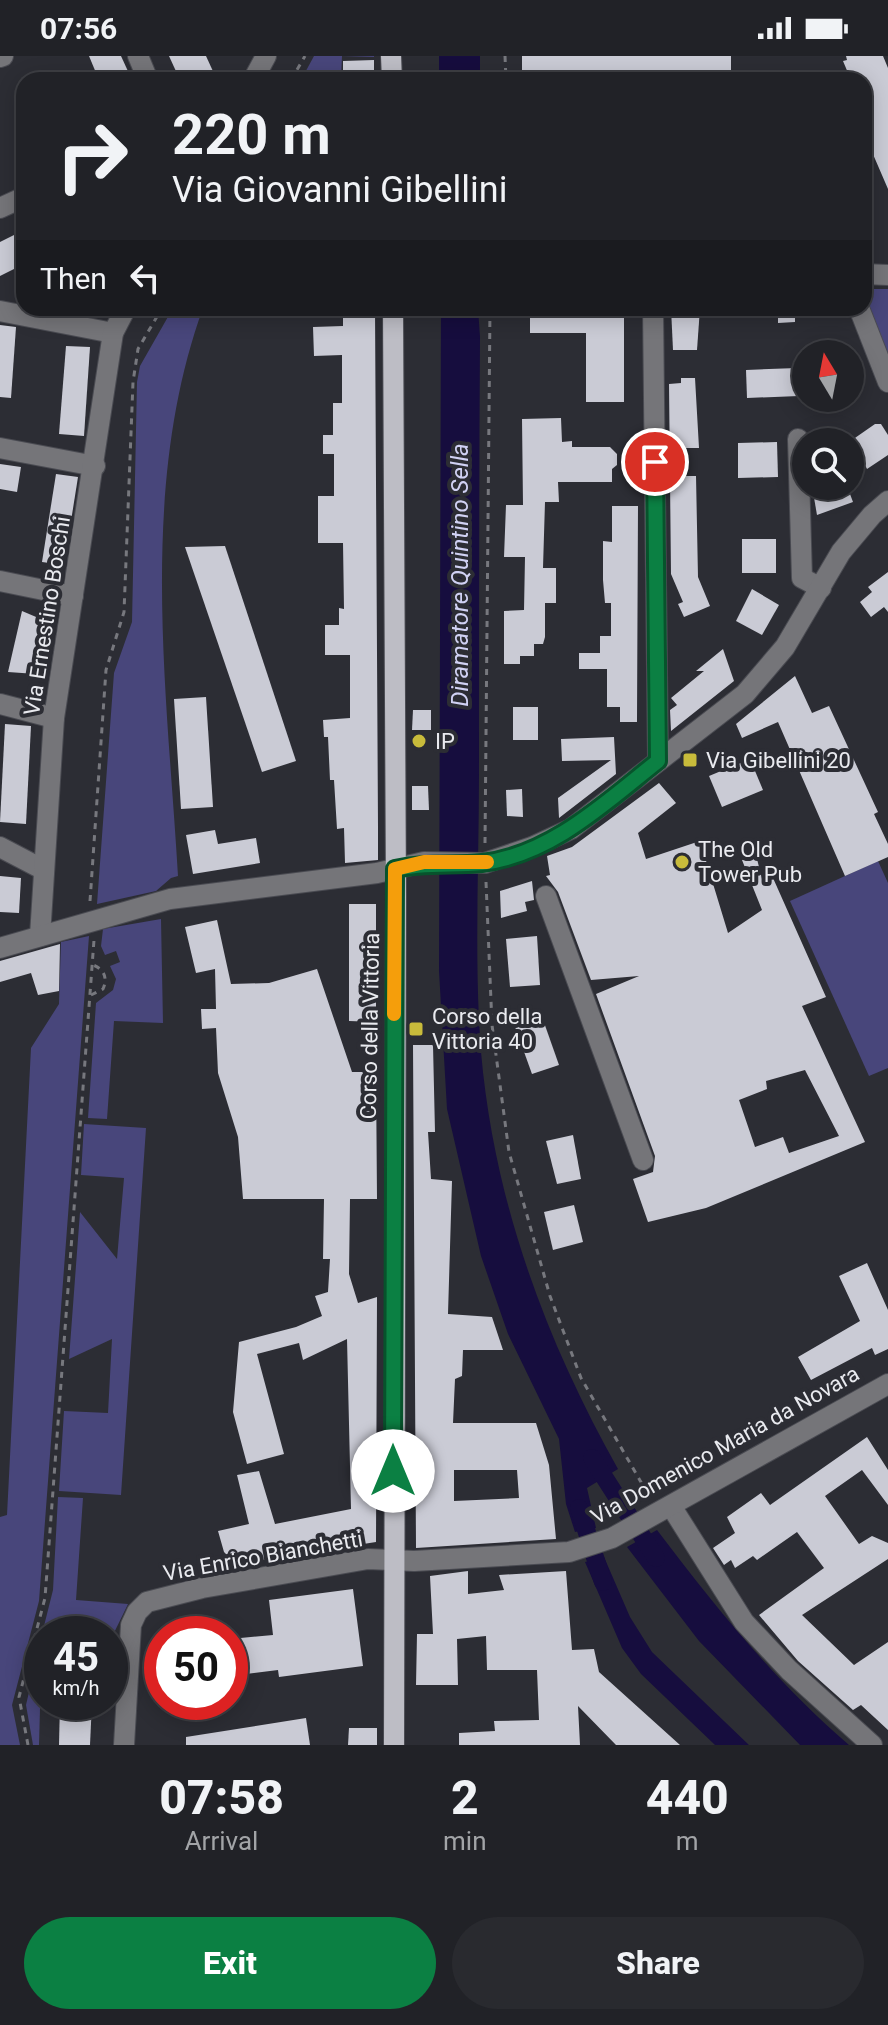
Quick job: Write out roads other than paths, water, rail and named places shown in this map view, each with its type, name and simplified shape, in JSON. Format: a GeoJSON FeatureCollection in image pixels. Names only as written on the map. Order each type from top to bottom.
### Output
{"type":"FeatureCollection","features":[{"type":"Feature","properties":{"kind":"main road","name":"Corso della Vittoria"},"geometry":{"type":"LineString","coordinates":[[393,316],[394,1745]]}},
{"type":"Feature","properties":{"kind":"street"},"geometry":{"type":"LineString","coordinates":[[26,316],[113,333]]}},
{"type":"Feature","properties":{"kind":"street","name":"Via Ernestino Boschi"},"geometry":{"type":"LineString","coordinates":[[40,936],[54,718],[113,333],[122,316]]}},
{"type":"Feature","properties":{"kind":"street"},"geometry":{"type":"LineString","coordinates":[[653,316],[658,761]]}},
{"type":"Feature","properties":{"kind":"street"},"geometry":{"type":"LineString","coordinates":[[862,316],[888,382]]}},
{"type":"Feature","properties":{"kind":"street"},"geometry":{"type":"LineString","coordinates":[[0,448],[95,466]]}},
{"type":"Feature","properties":{"kind":"street"},"geometry":{"type":"LineString","coordinates":[[800,500],[802,578],[821,588]]}},
{"type":"Feature","properties":{"kind":"street"},"geometry":{"type":"LineString","coordinates":[[0,948],[170,899],[395,869],[424,862],[482,863],[571,829],[745,694],[765,674],[841,552],[888,501]]}},
{"type":"Feature","properties":{"kind":"street"},"geometry":{"type":"LineString","coordinates":[[0,581],[73,596]]}},
{"type":"Feature","properties":{"kind":"street"},"geometry":{"type":"LineString","coordinates":[[0,704],[54,718]]}},
{"type":"Feature","properties":{"kind":"street"},"geometry":{"type":"LineString","coordinates":[[0,847],[44,870]]}},
{"type":"Feature","properties":{"kind":"street"},"geometry":{"type":"LineString","coordinates":[[546,896],[643,1160]]}},
{"type":"Feature","properties":{"kind":"street","name":"Via Domenico Maria da Novara"},"geometry":{"type":"LineString","coordinates":[[393,1560],[569,1552],[612,1538],[651,1506],[671,1506],[888,1384]]}},
{"type":"Feature","properties":{"kind":"street"},"geometry":{"type":"LineString","coordinates":[[671,1506],[744,1622],[789,1670],[872,1745]]}},
{"type":"Feature","properties":{"kind":"street","name":"Via Enrico Bianchetti"},"geometry":{"type":"LineString","coordinates":[[124,1745],[131,1625],[137,1612],[147,1602],[202,1588],[368,1559],[393,1560]]}},
{"type":"Feature","properties":{"kind":"water"},"geometry":{"type":"Polygon","coordinates":[[[439,56],[480,56],[480,72],[439,72],[439,56]]]}},
{"type":"Feature","properties":{"kind":"water"},"geometry":{"type":"Polygon","coordinates":[[[441,316],[479,316],[477,948],[481,1052],[498,1162],[527,1268],[568,1370],[618,1469],[587,1488],[596,1528],[575,1532],[566,1504],[559,1439],[508,1334],[481,1256],[447,1109],[439,971],[441,316]]]}},
{"type":"Feature","properties":{"kind":"water"},"geometry":{"type":"Polygon","coordinates":[[[657,1530],[747,1643],[849,1745],[800,1745],[699,1641],[627,1547],[657,1530]]]}},
{"type":"Feature","properties":{"kind":"water"},"geometry":{"type":"Polygon","coordinates":[[[604,1557],[630,1617],[652,1652],[749,1745],[715,1745],[641,1674],[622,1648],[585,1562],[604,1557]]]}},
{"type":"Feature","properties":{"kind":"waterway","name":"Diramatore Quintino Sella"},"geometry":{"type":"LineString","coordinates":[[592,1458],[656,1558]]}},
{"type":"Feature","properties":{"kind":"waterway"},"geometry":{"type":"LineString","coordinates":[[579,1508],[603,1582]]}},
{"type":"Feature","properties":{"kind":"place","name":"IP"},"geometry":{"type":"Point","coordinates":[419,741]}},
{"type":"Feature","properties":{"kind":"place","name":"Via Gibellini 20"},"geometry":{"type":"Point","coordinates":[690,760]}},
{"type":"Feature","properties":{"kind":"place","name":"The Old Tower Pub"},"geometry":{"type":"Point","coordinates":[682,862]}},
{"type":"Feature","properties":{"kind":"place","name":"Corso della Vittoria 40"},"geometry":{"type":"Point","coordinates":[416,1029]}}]}
